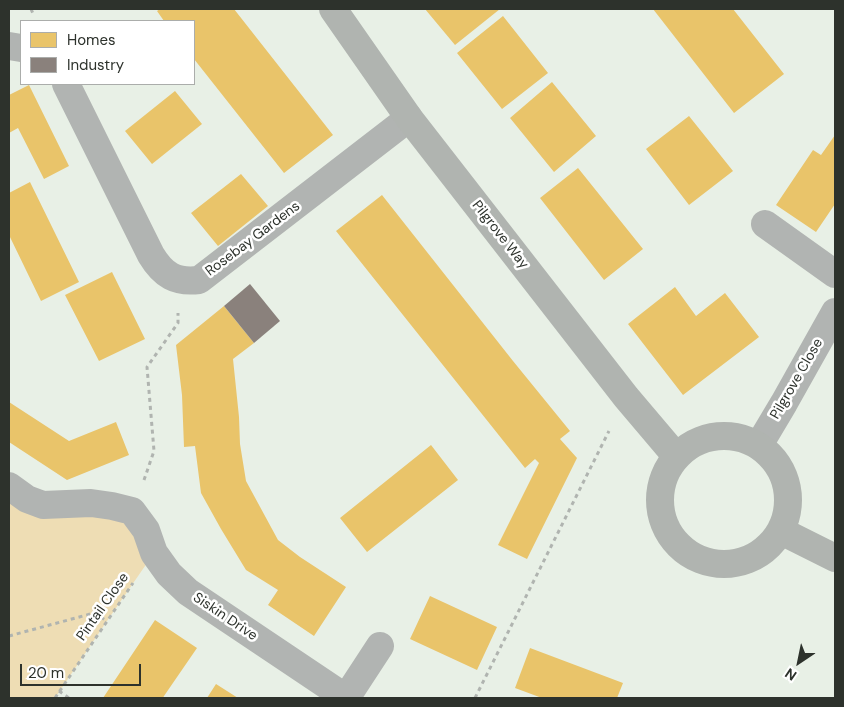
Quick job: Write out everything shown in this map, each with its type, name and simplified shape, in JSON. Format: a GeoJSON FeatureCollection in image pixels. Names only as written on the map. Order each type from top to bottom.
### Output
{"type":"FeatureCollection","features":[{"type":"Feature","properties":{"kind":"street","name":"Pilgrove Way"},"geometry":{"type":"LineString","coordinates":[[333,9],[409,118],[626,397],[676,456]]}},
{"type":"Feature","properties":{"kind":"street"},"geometry":{"type":"LineString","coordinates":[[66,85],[151,256],[157,265],[176,279]]}},
{"type":"Feature","properties":{"kind":"street","name":"Rosebay Gardens"},"geometry":{"type":"LineString","coordinates":[[176,279],[198,280],[409,118]]}},
{"type":"Feature","properties":{"kind":"street"},"geometry":{"type":"LineString","coordinates":[[765,224],[835,274]]}},
{"type":"Feature","properties":{"kind":"street","name":"Pilgrove Close"},"geometry":{"type":"LineString","coordinates":[[759,445],[835,312]]}},
{"type":"Feature","properties":{"kind":"street"},"geometry":{"type":"LineString","coordinates":[[721,435],[759,445],[777,463],[789,494],[782,531],[756,556],[730,565],[707,563],[690,555],[670,537],[660,514],[660,488],[676,456],[699,440],[721,435]]}},
{"type":"Feature","properties":{"kind":"street"},"geometry":{"type":"LineString","coordinates":[[9,486],[27,499],[43,505],[91,503],[132,511]]}},
{"type":"Feature","properties":{"kind":"street","name":"Siskin Drive"},"geometry":{"type":"LineString","coordinates":[[132,511],[146,530],[154,553],[168,574],[188,592],[346,698],[380,646]]}},
{"type":"Feature","properties":{"kind":"street"},"geometry":{"type":"LineString","coordinates":[[782,531],[835,558]]}},
{"type":"Feature","properties":{"kind":"path"},"geometry":{"type":"LineString","coordinates":[[132,511],[154,451],[147,367],[178,323],[176,279]]}},
{"type":"Feature","properties":{"kind":"path"},"geometry":{"type":"LineString","coordinates":[[475,698],[626,397]]}},
{"type":"Feature","properties":{"kind":"path","name":"Pintail Close"},"geometry":{"type":"LineString","coordinates":[[55,698],[154,553]]}},
{"type":"Feature","properties":{"kind":"path"},"geometry":{"type":"LineString","coordinates":[[9,636],[94,613],[107,620]]}},
{"type":"Feature","properties":{"kind":"path"},"geometry":{"type":"LineString","coordinates":[[59,691],[69,698]]}},
{"type":"Feature","properties":{"kind":"shaded area"},"geometry":{"type":"Polygon","coordinates":[[[9,486],[112,506],[154,553],[55,698],[9,698],[9,486]]]}},
{"type":"Feature","properties":{"kind":"building: Homes"},"geometry":{"type":"Polygon","coordinates":[[[160,9],[234,9],[333,135],[284,173],[195,60],[195,20],[163,20],[157,11],[160,9]]]}},
{"type":"Feature","properties":{"kind":"building: Homes"},"geometry":{"type":"Polygon","coordinates":[[[425,9],[500,9],[455,45],[425,9]]]}},
{"type":"Feature","properties":{"kind":"building: Homes"},"geometry":{"type":"Polygon","coordinates":[[[653,9],[733,9],[784,74],[734,113],[653,9]]]}},
{"type":"Feature","properties":{"kind":"building: Homes"},"geometry":{"type":"Polygon","coordinates":[[[503,16],[548,73],[502,109],[457,53],[503,16]]]}},
{"type":"Feature","properties":{"kind":"building: Homes"},"geometry":{"type":"Polygon","coordinates":[[[552,82],[596,136],[554,172],[510,118],[552,82]]]}},
{"type":"Feature","properties":{"kind":"building: Homes"},"geometry":{"type":"Polygon","coordinates":[[[29,85],[69,166],[44,179],[18,128],[9,133],[9,95],[29,85]]]}},
{"type":"Feature","properties":{"kind":"building: Homes"},"geometry":{"type":"Polygon","coordinates":[[[175,91],[202,124],[152,164],[125,131],[175,91]]]}},
{"type":"Feature","properties":{"kind":"building: Homes"},"geometry":{"type":"Polygon","coordinates":[[[689,116],[733,171],[689,205],[646,149],[689,116]]]}},
{"type":"Feature","properties":{"kind":"building: Homes"},"geometry":{"type":"Polygon","coordinates":[[[835,135],[835,204],[816,232],[776,205],[813,150],[821,155],[835,135]]]}},
{"type":"Feature","properties":{"kind":"building: Homes"},"geometry":{"type":"Polygon","coordinates":[[[578,168],[643,249],[604,280],[540,198],[578,168]]]}},
{"type":"Feature","properties":{"kind":"building: Homes"},"geometry":{"type":"Polygon","coordinates":[[[241,174],[268,206],[218,246],[191,213],[241,174]]]}},
{"type":"Feature","properties":{"kind":"building: Homes"},"geometry":{"type":"Polygon","coordinates":[[[30,182],[79,282],[41,301],[9,235],[9,193],[30,182]]]}},
{"type":"Feature","properties":{"kind":"building: Homes"},"geometry":{"type":"Polygon","coordinates":[[[382,195],[570,431],[560,439],[577,458],[527,559],[498,545],[539,463],[535,459],[525,468],[336,231],[382,195]]]}},
{"type":"Feature","properties":{"kind":"building: Homes"},"geometry":{"type":"Polygon","coordinates":[[[112,272],[145,339],[99,361],[65,295],[112,272]]]}},
{"type":"Feature","properties":{"kind":"building: Homes"},"geometry":{"type":"Polygon","coordinates":[[[675,287],[696,316],[725,293],[759,337],[683,395],[628,324],[675,287]]]}},
{"type":"Feature","properties":{"kind":"building: Homes"},"geometry":{"type":"Polygon","coordinates":[[[224,306],[254,343],[233,359],[240,444],[246,481],[278,540],[346,587],[314,636],[268,605],[278,590],[246,570],[201,493],[195,446],[184,447],[182,395],[176,345],[224,306]]]}},
{"type":"Feature","properties":{"kind":"building: Homes"},"geometry":{"type":"Polygon","coordinates":[[[9,402],[69,441],[116,422],[129,455],[67,480],[9,442],[9,402]]]}},
{"type":"Feature","properties":{"kind":"building: Homes"},"geometry":{"type":"Polygon","coordinates":[[[431,445],[458,480],[367,552],[340,518],[431,445]]]}},
{"type":"Feature","properties":{"kind":"building: Homes"},"geometry":{"type":"Polygon","coordinates":[[[430,596],[497,627],[477,670],[410,639],[430,596]]]}},
{"type":"Feature","properties":{"kind":"building: Homes"},"geometry":{"type":"Polygon","coordinates":[[[155,620],[197,648],[163,698],[103,698],[155,620]]]}},
{"type":"Feature","properties":{"kind":"building: Homes"},"geometry":{"type":"Polygon","coordinates":[[[530,648],[623,683],[617,698],[542,698],[515,688],[530,648]]]}},
{"type":"Feature","properties":{"kind":"building: Homes"},"geometry":{"type":"Polygon","coordinates":[[[216,684],[238,698],[207,698],[216,684]]]}},
{"type":"Feature","properties":{"kind":"building: Industry"},"geometry":{"type":"Polygon","coordinates":[[[250,284],[280,321],[254,343],[224,306],[250,284]]]}}]}
